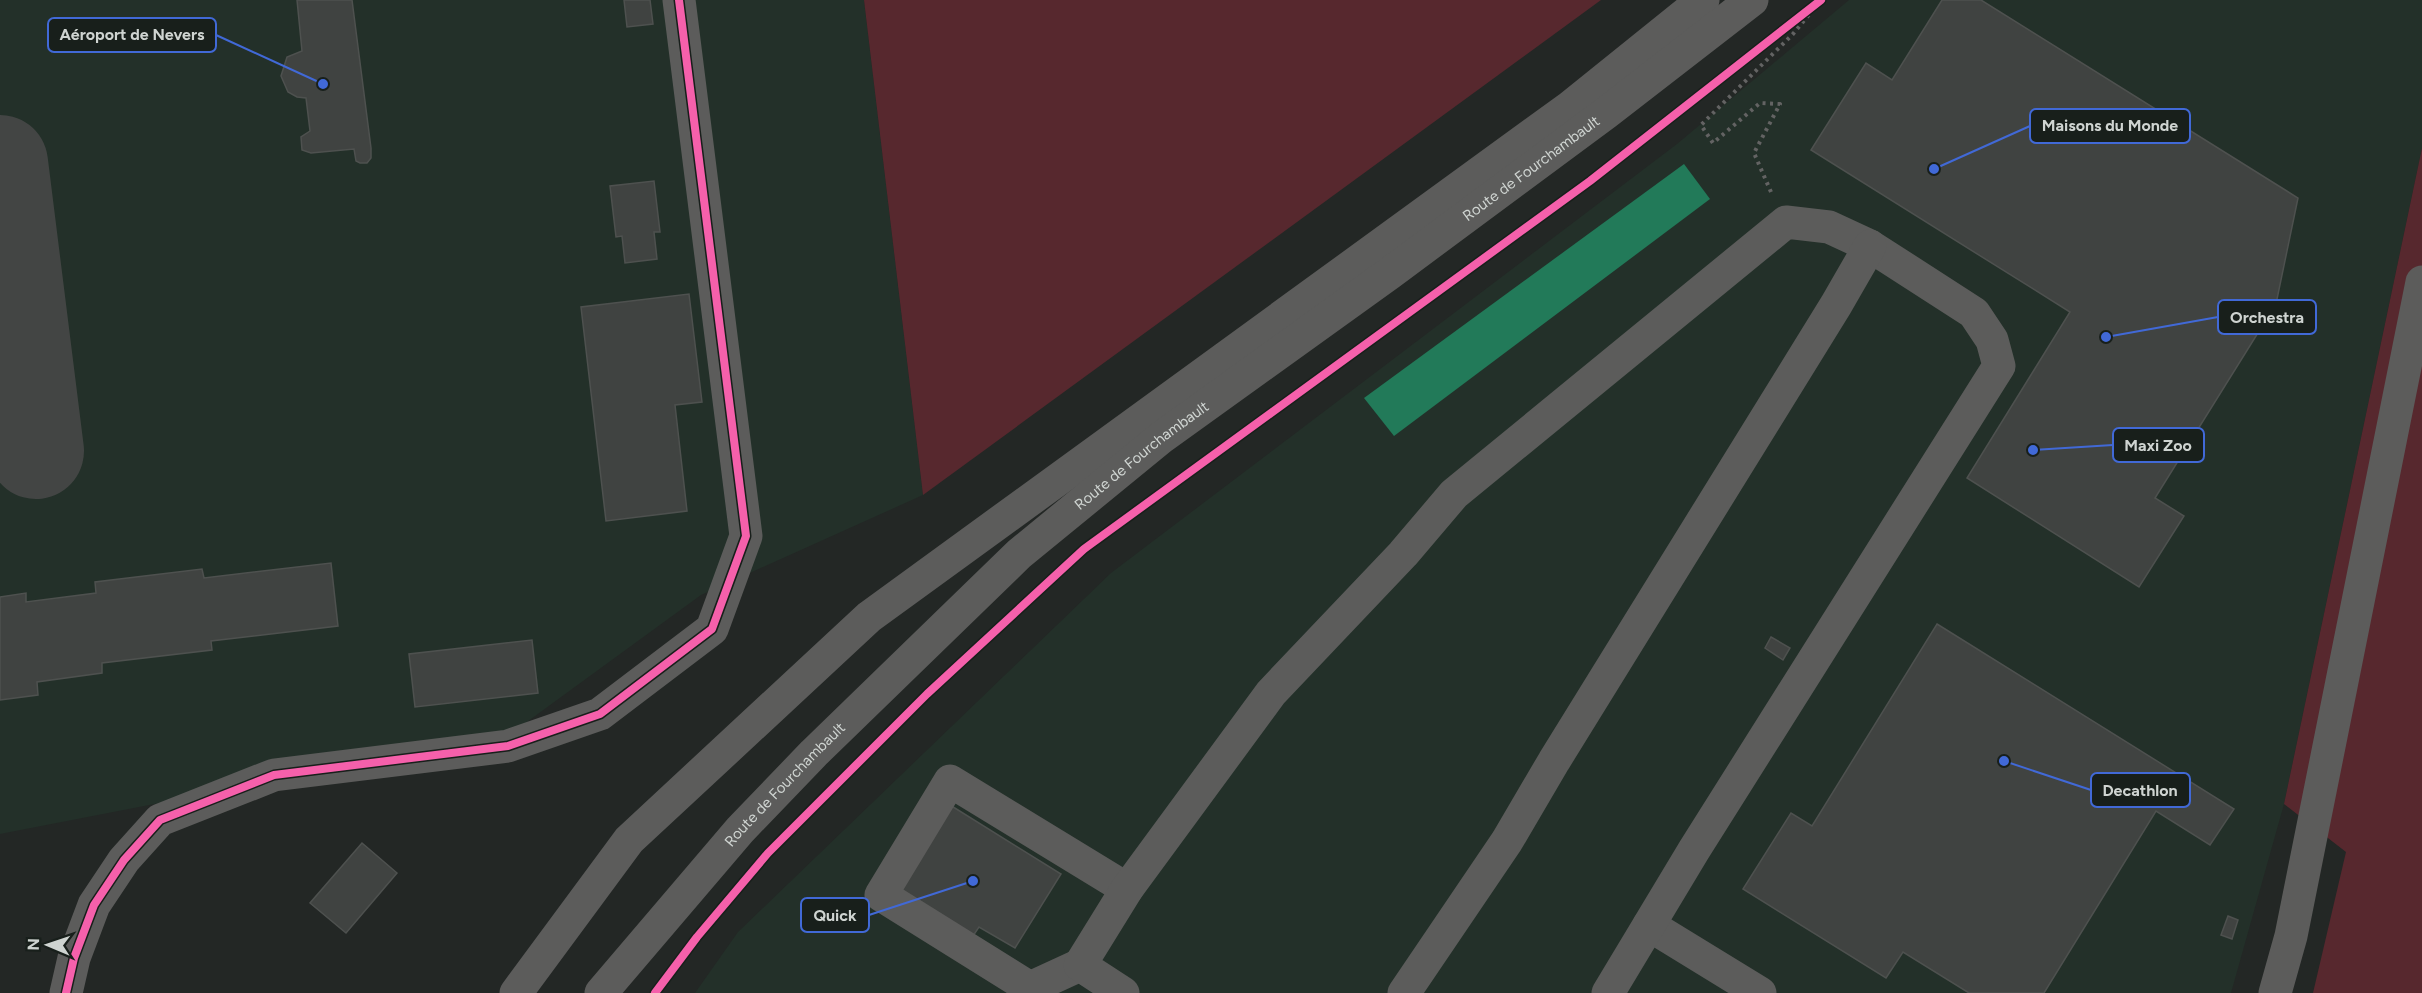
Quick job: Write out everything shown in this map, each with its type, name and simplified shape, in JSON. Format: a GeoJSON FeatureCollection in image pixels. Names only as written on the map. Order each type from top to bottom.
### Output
{"type":"FeatureCollection","features":[{"type":"Feature","properties":{"kind":"main road"},"geometry":{"type":"LineString","coordinates":[[66,993],[74,958],[94,905],[124,860],[160,820],[274,775],[508,746],[590,718],[600,714],[712,629],[746,536],[679,0]]}},
{"type":"Feature","properties":{"kind":"main road"},"geometry":{"type":"LineString","coordinates":[[516,993],[629,840],[869,617],[1551,121],[1703,0]]}},
{"type":"Feature","properties":{"kind":"main road","name":"Route de Fourchambault"},"geometry":{"type":"LineString","coordinates":[[601,993],[756,813],[814,753],[1019,554],[1162,437],[1390,273],[1606,113],[1752,0]]}},
{"type":"Feature","properties":{"kind":"main road"},"geometry":{"type":"LineString","coordinates":[[1127,889],[950,782],[881,895],[1030,988],[1080,965],[1127,889],[1271,693],[1403,554],[1454,494],[1786,222],[1829,228],[1870,246],[1974,314],[1992,340],[1999,366],[1705,831],[1608,993]]}},
{"type":"Feature","properties":{"kind":"main road"},"geometry":{"type":"LineString","coordinates":[[1404,993],[1507,841],[1870,246]]}},
{"type":"Feature","properties":{"kind":"main road"},"geometry":{"type":"LineString","coordinates":[[2275,993],[2291,936],[2422,282]]}},
{"type":"Feature","properties":{"kind":"main road"},"geometry":{"type":"LineString","coordinates":[[1649,925],[1760,993]]}},
{"type":"Feature","properties":{"kind":"main road"},"geometry":{"type":"LineString","coordinates":[[1080,965],[1123,993]]}},
{"type":"Feature","properties":{"kind":"path"},"geometry":{"type":"LineString","coordinates":[[1784,29],[1821,0]]}},
{"type":"Feature","properties":{"kind":"path"},"geometry":{"type":"LineString","coordinates":[[1786,222],[1754,153],[1780,104],[1760,103],[1713,143],[1701,125],[1793,34],[1821,0]]}},
{"type":"Feature","properties":{"kind":"shaded area"},"geometry":{"type":"Polygon","coordinates":[[[0,0],[864,0],[923,495],[701,595],[509,735],[0,834],[0,0]]]}},
{"type":"Feature","properties":{"kind":"shaded area"},"geometry":{"type":"Polygon","coordinates":[[[864,0],[1601,0],[923,495],[864,0]]]}},
{"type":"Feature","properties":{"kind":"shaded area"},"geometry":{"type":"Polygon","coordinates":[[[1849,0],[2422,0],[2422,148],[2284,804],[2231,993],[695,993],[738,932],[1111,573],[1677,144],[1849,0]]]}},
{"type":"Feature","properties":{"kind":"shaded area"},"geometry":{"type":"Polygon","coordinates":[[[2422,148],[2422,993],[2313,993],[2346,852],[2284,804],[2422,148]]]}},
{"type":"Feature","properties":{"kind":"shaded area"},"geometry":{"type":"Polygon","coordinates":[[[1684,164],[1710,199],[1394,436],[1364,398],[1684,164]]]}},
{"type":"Feature","properties":{"kind":"building"},"geometry":{"type":"Polygon","coordinates":[[[297,0],[352,0],[371,148],[371,158],[367,163],[356,161],[354,149],[311,153],[302,150],[301,137],[310,131],[306,98],[297,97],[288,92],[281,76],[287,57],[302,51],[297,0]]]}},
{"type":"Feature","properties":{"kind":"building"},"geometry":{"type":"Polygon","coordinates":[[[624,0],[650,0],[653,24],[627,27],[624,0]]]}},
{"type":"Feature","properties":{"kind":"building"},"geometry":{"type":"Polygon","coordinates":[[[1942,0],[1981,0],[2298,198],[2276,304],[2155,498],[2184,516],[2139,587],[1967,478],[2070,312],[1811,150],[1866,63],[1892,80],[1942,0]]]}},
{"type":"Feature","properties":{"kind":"building"},"geometry":{"type":"Polygon","coordinates":[[[654,181],[660,232],[654,232],[657,259],[625,263],[622,236],[616,237],[610,186],[654,181]]]}},
{"type":"Feature","properties":{"kind":"building"},"geometry":{"type":"Polygon","coordinates":[[[689,294],[702,402],[675,405],[687,511],[606,521],[581,307],[689,294]]]}},
{"type":"Feature","properties":{"kind":"building"},"geometry":{"type":"Polygon","coordinates":[[[331,563],[338,626],[211,641],[212,650],[102,663],[102,673],[37,682],[38,695],[0,700],[0,597],[26,593],[26,602],[96,593],[95,582],[202,569],[204,578],[331,563]]]}},
{"type":"Feature","properties":{"kind":"building"},"geometry":{"type":"Polygon","coordinates":[[[1937,624],[2234,809],[2210,845],[2156,811],[2044,993],[1969,993],[1903,952],[1886,978],[1743,889],[1791,813],[1812,826],[1937,624]]]}},
{"type":"Feature","properties":{"kind":"building"},"geometry":{"type":"Polygon","coordinates":[[[1771,637],[1790,648],[1783,660],[1765,648],[1771,637]]]}},
{"type":"Feature","properties":{"kind":"building"},"geometry":{"type":"Polygon","coordinates":[[[532,640],[538,693],[415,707],[409,654],[532,640]]]}},
{"type":"Feature","properties":{"kind":"building"},"geometry":{"type":"Polygon","coordinates":[[[950,805],[1061,874],[1015,948],[979,927],[973,936],[898,889],[950,805]]]}},
{"type":"Feature","properties":{"kind":"building"},"geometry":{"type":"Polygon","coordinates":[[[362,843],[397,873],[346,933],[310,903],[362,843]]]}},
{"type":"Feature","properties":{"kind":"building"},"geometry":{"type":"Polygon","coordinates":[[[2228,916],[2238,920],[2232,939],[2221,935],[2228,916]]]}},
{"type":"Feature","properties":{"kind":"taxiway"},"geometry":{"type":"LineString","coordinates":[[0,163],[36,451]]}},
{"type":"Feature","properties":{"kind":"cycle path"},"geometry":{"type":"LineString","coordinates":[[66,993],[74,958],[94,905],[124,860],[160,820],[274,775],[508,746],[600,714],[712,629],[746,536],[679,0]]}},
{"type":"Feature","properties":{"kind":"cycle path"},"geometry":{"type":"LineString","coordinates":[[655,993],[697,937],[768,853],[927,694],[1084,549],[1590,181],[1821,0]]}},
{"type":"Feature","properties":{"kind":"place","name":"Aéroport de Nevers"},"geometry":{"type":"Point","coordinates":[323,84]}},
{"type":"Feature","properties":{"kind":"place","name":"Maisons du Monde"},"geometry":{"type":"Point","coordinates":[1934,169]}},
{"type":"Feature","properties":{"kind":"place","name":"Orchestra"},"geometry":{"type":"Point","coordinates":[2106,337]}},
{"type":"Feature","properties":{"kind":"place","name":"Maxi Zoo"},"geometry":{"type":"Point","coordinates":[2033,450]}},
{"type":"Feature","properties":{"kind":"place","name":"Decathlon"},"geometry":{"type":"Point","coordinates":[2004,761]}},
{"type":"Feature","properties":{"kind":"place","name":"Quick"},"geometry":{"type":"Point","coordinates":[973,881]}}]}
